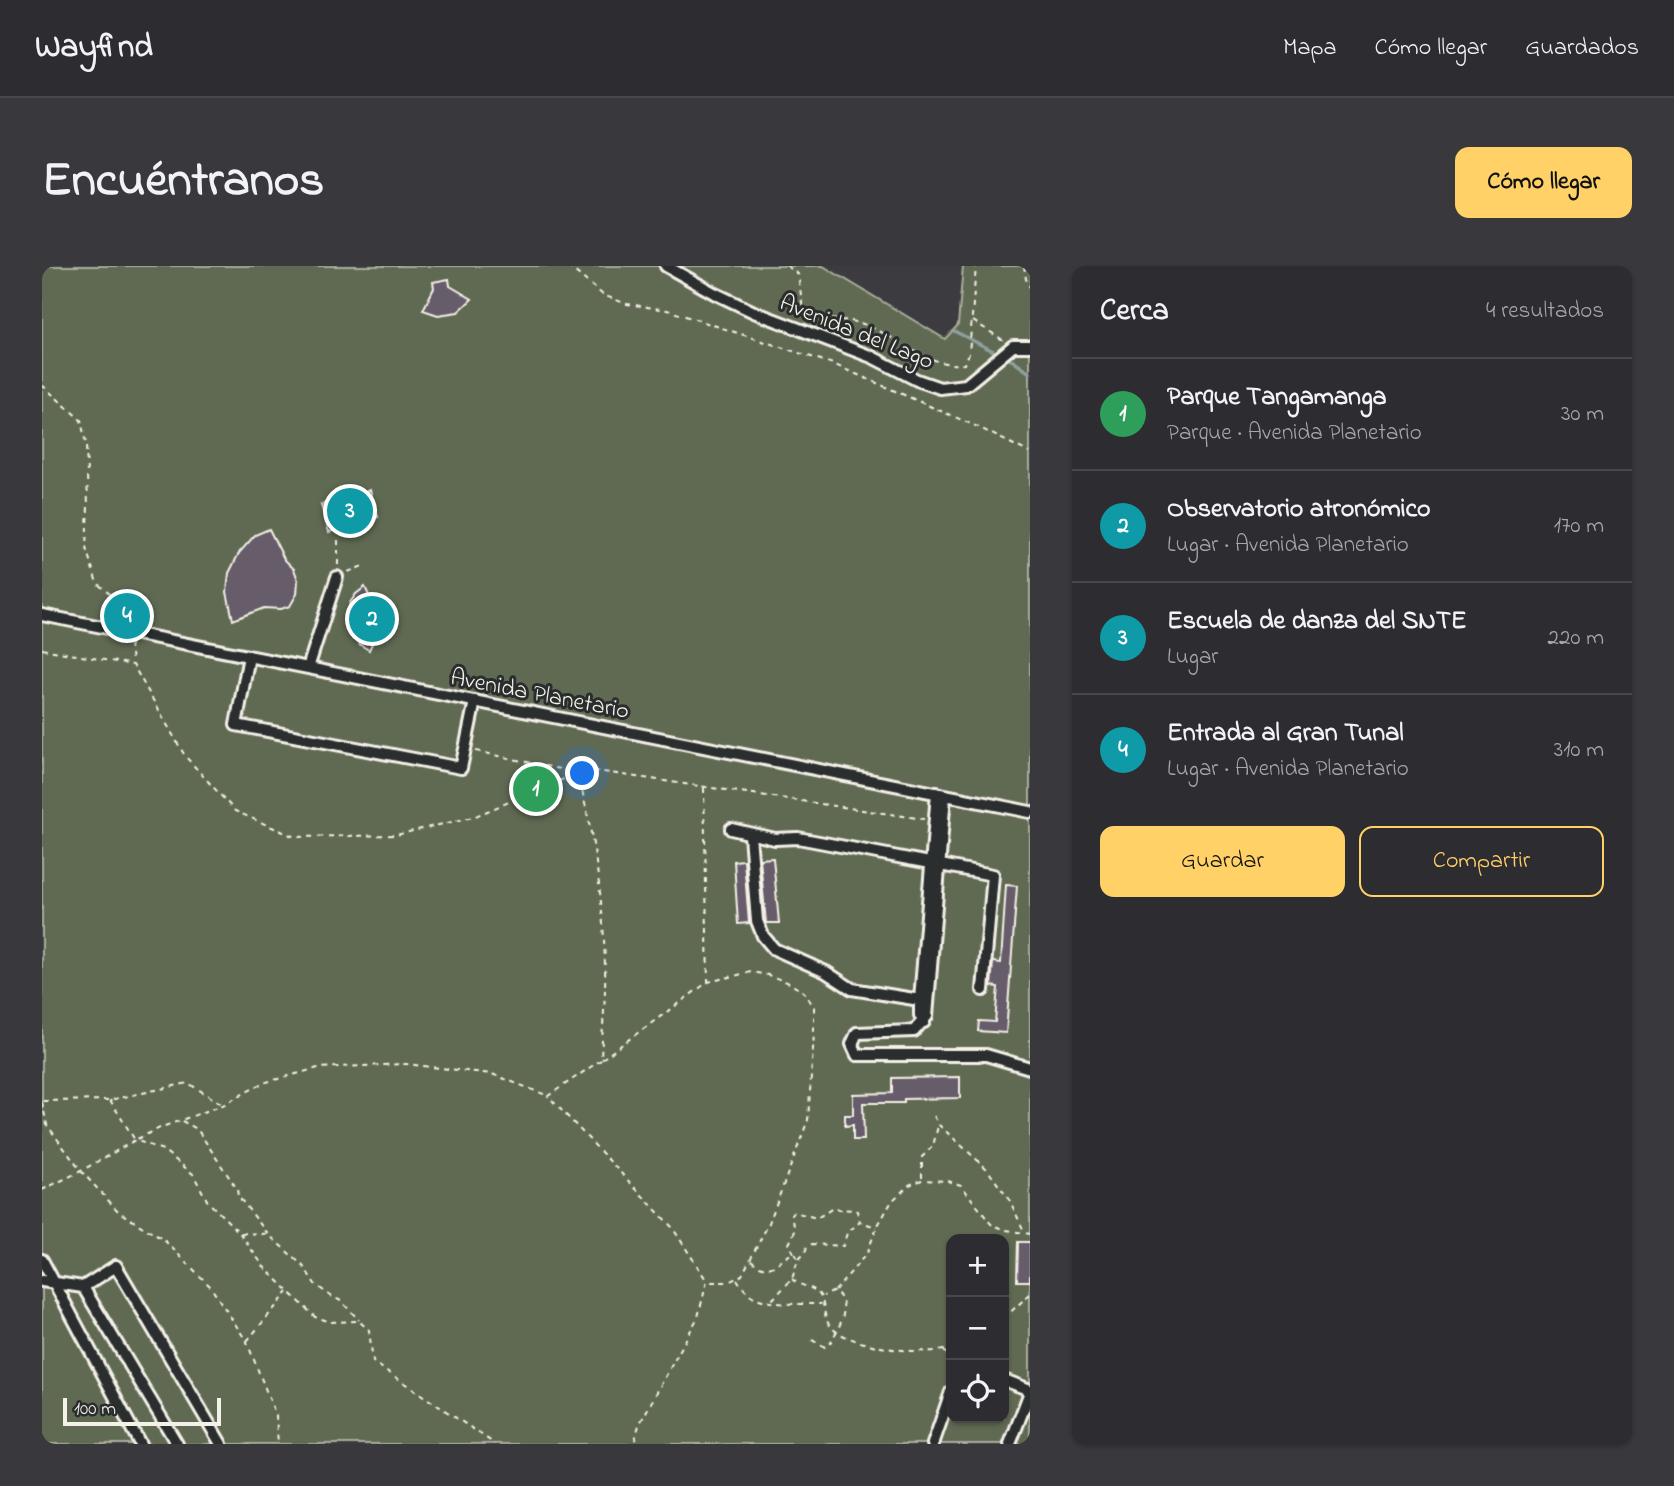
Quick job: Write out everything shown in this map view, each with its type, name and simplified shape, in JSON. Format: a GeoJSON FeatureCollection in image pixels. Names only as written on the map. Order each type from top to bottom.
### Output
{"type":"FeatureCollection","features":[{"type":"Feature","properties":{"kind":"street","name":"Avenida del Lago"},"geometry":{"type":"LineString","coordinates":[[666,266],[754,312],[872,357],[917,380],[940,388],[966,385],[1006,352]]}},
{"type":"Feature","properties":{"kind":"street"},"geometry":{"type":"LineString","coordinates":[[1006,352],[1030,346]]}},
{"type":"Feature","properties":{"kind":"street"},"geometry":{"type":"LineString","coordinates":[[308,668],[337,577]]}},
{"type":"Feature","properties":{"kind":"street","name":"Avenida Planetario"},"geometry":{"type":"LineString","coordinates":[[42,615],[1030,812]]}},
{"type":"Feature","properties":{"kind":"street"},"geometry":{"type":"LineString","coordinates":[[249,656],[236,725],[461,768],[475,701]]}},
{"type":"Feature","properties":{"kind":"street"},"geometry":{"type":"LineString","coordinates":[[941,794],[935,820],[927,1016],[914,1031],[857,1033],[852,1044],[857,1055],[986,1055],[1030,1068]]}},
{"type":"Feature","properties":{"kind":"street"},"geometry":{"type":"LineString","coordinates":[[923,1022],[919,1015],[920,1000],[941,794]]}},
{"type":"Feature","properties":{"kind":"street"},"geometry":{"type":"LineString","coordinates":[[731,829],[775,839],[798,838],[993,875],[983,990]]}},
{"type":"Feature","properties":{"kind":"street"},"geometry":{"type":"LineString","coordinates":[[750,835],[757,921],[763,936],[774,949],[827,972],[852,989],[920,1000]]}},
{"type":"Feature","properties":{"kind":"street"},"geometry":{"type":"LineString","coordinates":[[42,1260],[140,1444]]}},
{"type":"Feature","properties":{"kind":"street"},"geometry":{"type":"LineString","coordinates":[[42,1281],[83,1287],[116,1266],[221,1444]]}},
{"type":"Feature","properties":{"kind":"street"},"geometry":{"type":"LineString","coordinates":[[83,1287],[177,1444]]}},
{"type":"Feature","properties":{"kind":"street"},"geometry":{"type":"LineString","coordinates":[[1009,1382],[1030,1391],[1010,1444]]}},
{"type":"Feature","properties":{"kind":"street"},"geometry":{"type":"LineString","coordinates":[[933,1444],[946,1406]]}},
{"type":"Feature","properties":{"kind":"path"},"geometry":{"type":"LineString","coordinates":[[568,266],[603,295],[626,304],[667,310],[833,364],[980,428],[1030,453]]}},
{"type":"Feature","properties":{"kind":"path"},"geometry":{"type":"LineString","coordinates":[[787,266],[798,274],[803,310],[807,313],[821,319],[853,321],[927,357],[944,363],[964,364],[969,354],[976,266]]}},
{"type":"Feature","properties":{"kind":"path"},"geometry":{"type":"LineString","coordinates":[[1024,266],[1030,288]]}},
{"type":"Feature","properties":{"kind":"path"},"geometry":{"type":"LineString","coordinates":[[972,320],[1006,352]]}},
{"type":"Feature","properties":{"kind":"path"},"geometry":{"type":"LineString","coordinates":[[42,385],[81,420],[86,444],[86,548],[97,583],[121,604],[127,616],[133,665],[185,756],[235,811],[295,837],[396,835],[473,817],[578,773],[596,771],[935,820]]}},
{"type":"Feature","properties":{"kind":"path"},"geometry":{"type":"LineString","coordinates":[[338,538],[337,577],[363,566]]}},
{"type":"Feature","properties":{"kind":"path"},"geometry":{"type":"LineString","coordinates":[[42,649],[133,665]]}},
{"type":"Feature","properties":{"kind":"path"},"geometry":{"type":"LineString","coordinates":[[465,749],[578,773]]}},
{"type":"Feature","properties":{"kind":"path"},"geometry":{"type":"LineString","coordinates":[[578,773],[592,829],[602,905],[605,971],[601,1060]]}},
{"type":"Feature","properties":{"kind":"path"},"geometry":{"type":"LineString","coordinates":[[704,787],[708,982]]}},
{"type":"Feature","properties":{"kind":"path"},"geometry":{"type":"LineString","coordinates":[[548,1096],[708,982],[751,972],[768,975],[804,992],[814,1007],[814,1044],[807,1120],[769,1223],[743,1275],[730,1283],[708,1282]]}},
{"type":"Feature","properties":{"kind":"path"},"geometry":{"type":"LineString","coordinates":[[42,1190],[162,1127],[223,1105],[263,1083],[318,1068],[406,1064],[492,1074],[548,1096],[672,1227],[708,1282],[698,1317],[645,1414],[634,1444]]}},
{"type":"Feature","properties":{"kind":"path"},"geometry":{"type":"LineString","coordinates":[[223,1105],[188,1083],[110,1100],[42,1101],[47,1125],[81,1171],[119,1212],[164,1240],[210,1286],[247,1342],[276,1416],[278,1444]]}},
{"type":"Feature","properties":{"kind":"path"},"geometry":{"type":"LineString","coordinates":[[110,1100],[135,1140],[163,1150],[193,1174],[208,1202],[239,1233],[264,1267],[315,1317],[331,1322],[359,1321]]}},
{"type":"Feature","properties":{"kind":"path"},"geometry":{"type":"LineString","coordinates":[[934,1116],[939,1125],[987,1169],[1010,1201],[1024,1231]]}},
{"type":"Feature","properties":{"kind":"path"},"geometry":{"type":"LineString","coordinates":[[181,1121],[197,1129],[237,1189],[238,1196],[268,1234],[303,1266],[315,1284],[351,1309],[369,1330],[373,1362],[495,1444]]}},
{"type":"Feature","properties":{"kind":"path"},"geometry":{"type":"LineString","coordinates":[[922,1180],[922,1157],[933,1146],[939,1125]]}},
{"type":"Feature","properties":{"kind":"path"},"geometry":{"type":"LineString","coordinates":[[822,1297],[835,1291],[867,1253],[877,1227],[892,1201],[908,1185],[922,1180],[948,1181],[961,1185],[991,1224],[1030,1234]]}},
{"type":"Feature","properties":{"kind":"path"},"geometry":{"type":"LineString","coordinates":[[799,1260],[789,1244],[795,1231],[792,1215],[794,1212],[817,1218],[833,1208],[841,1211],[851,1209],[857,1211],[860,1222]]}},
{"type":"Feature","properties":{"kind":"path"},"geometry":{"type":"LineString","coordinates":[[860,1222],[877,1227]]}},
{"type":"Feature","properties":{"kind":"path"},"geometry":{"type":"LineString","coordinates":[[771,1301],[792,1279],[807,1246],[843,1246],[847,1233],[860,1222]]}},
{"type":"Feature","properties":{"kind":"path"},"geometry":{"type":"LineString","coordinates":[[239,1233],[268,1234]]}},
{"type":"Feature","properties":{"kind":"path"},"geometry":{"type":"LineString","coordinates":[[751,1259],[766,1268],[774,1268],[794,1253]]}},
{"type":"Feature","properties":{"kind":"path"},"geometry":{"type":"LineString","coordinates":[[736,1279],[746,1292],[754,1297],[796,1306],[822,1304]]}},
{"type":"Feature","properties":{"kind":"path"},"geometry":{"type":"LineString","coordinates":[[792,1279],[822,1297]]}},
{"type":"Feature","properties":{"kind":"path"},"geometry":{"type":"LineString","coordinates":[[812,1340],[825,1347],[837,1332],[845,1311],[844,1301],[835,1291]]}},
{"type":"Feature","properties":{"kind":"path"},"geometry":{"type":"LineString","coordinates":[[247,1342],[288,1292]]}},
{"type":"Feature","properties":{"kind":"path"},"geometry":{"type":"LineString","coordinates":[[1009,1313],[1030,1294]]}},
{"type":"Feature","properties":{"kind":"path"},"geometry":{"type":"LineString","coordinates":[[822,1297],[828,1324],[852,1340],[900,1350],[944,1351]]}},
{"type":"Feature","properties":{"kind":"green space"},"geometry":{"type":"Polygon","coordinates":[[[42,266],[823,266],[945,339],[958,325],[963,266],[1030,266],[1030,1444],[42,1444],[42,266]]]}},
{"type":"Feature","properties":{"kind":"building"},"geometry":{"type":"Polygon","coordinates":[[[449,279],[450,286],[472,299],[458,312],[438,315],[423,310],[434,288],[433,282],[449,279]]]}},
{"type":"Feature","properties":{"kind":"building"},"geometry":{"type":"Polygon","coordinates":[[[370,490],[378,517],[329,532],[321,505],[370,490]]]}},
{"type":"Feature","properties":{"kind":"building"},"geometry":{"type":"Polygon","coordinates":[[[269,529],[284,559],[294,569],[298,580],[297,594],[290,606],[281,609],[264,608],[233,620],[227,592],[229,573],[239,553],[255,535],[269,529]]]}},
{"type":"Feature","properties":{"kind":"building"},"geometry":{"type":"Polygon","coordinates":[[[365,587],[371,600],[391,605],[396,616],[391,632],[375,637],[369,650],[359,644],[347,625],[350,603],[365,587]]]}},
{"type":"Feature","properties":{"kind":"building"},"geometry":{"type":"Polygon","coordinates":[[[773,858],[779,923],[766,923],[760,859],[773,858]]]}},
{"type":"Feature","properties":{"kind":"building"},"geometry":{"type":"Polygon","coordinates":[[[744,860],[749,923],[738,924],[734,861],[744,860]]]}},
{"type":"Feature","properties":{"kind":"building"},"geometry":{"type":"Polygon","coordinates":[[[1006,885],[1017,886],[1006,1033],[978,1031],[979,1021],[995,1022],[998,987],[991,986],[993,962],[1001,963],[1006,885]]]}},
{"type":"Feature","properties":{"kind":"building"},"geometry":{"type":"Polygon","coordinates":[[[960,1077],[960,1098],[904,1099],[904,1103],[863,1103],[864,1140],[853,1140],[853,1125],[845,1126],[845,1115],[853,1115],[853,1094],[892,1093],[892,1078],[960,1077]]]}},
{"type":"Feature","properties":{"kind":"building"},"geometry":{"type":"Polygon","coordinates":[[[1018,1242],[1030,1242],[1030,1281],[1017,1281],[1018,1242]]]}},
{"type":"Feature","properties":{"kind":"waterway"},"geometry":{"type":"LineString","coordinates":[[954,331],[1013,361],[1030,373]]}},
{"type":"Feature","properties":{"kind":"place","name":"Escuela de danza del SNTE"},"geometry":{"type":"Point","coordinates":[350,511]}},
{"type":"Feature","properties":{"kind":"place","name":"Entrada al Gran Tunal"},"geometry":{"type":"Point","coordinates":[127,616]}},
{"type":"Feature","properties":{"kind":"place","name":"Observatorio atronómico"},"geometry":{"type":"Point","coordinates":[372,619]}},
{"type":"Feature","properties":{"kind":"place","name":"Parque Tangamanga"},"geometry":{"type":"Point","coordinates":[536,789]}}]}
